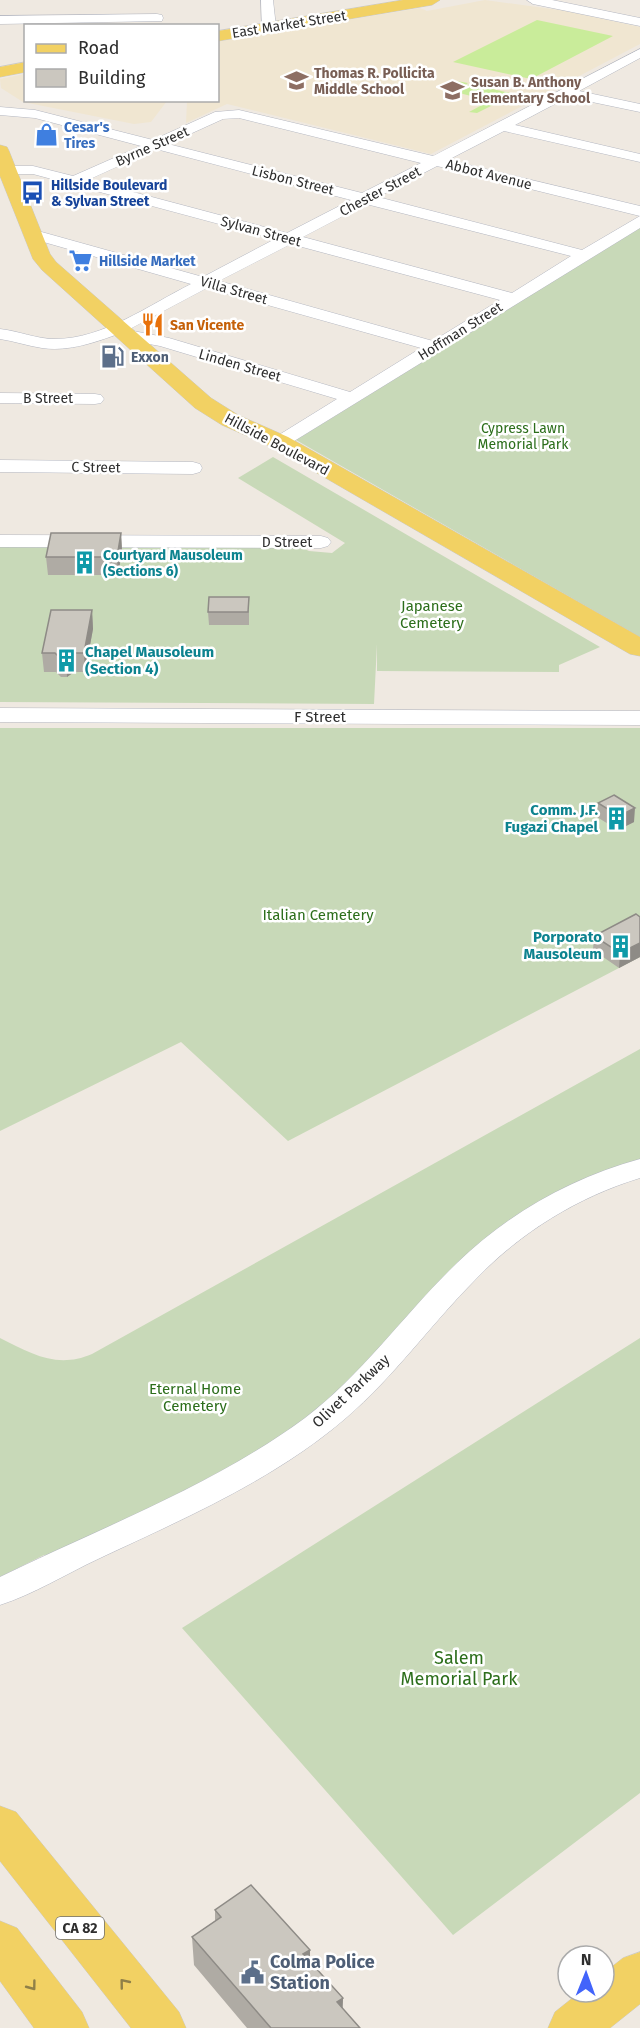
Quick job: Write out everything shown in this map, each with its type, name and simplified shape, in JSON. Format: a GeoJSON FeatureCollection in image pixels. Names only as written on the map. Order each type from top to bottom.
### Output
{"type":"FeatureCollection","features":[{"type":"Feature","properties":{"kind":"main road","name":"East Market Street"},"geometry":{"type":"LineString","coordinates":[[219,36],[383,4],[432,0]]}},
{"type":"Feature","properties":{"kind":"main road"},"geometry":{"type":"LineString","coordinates":[[0,72],[24,67]]}},
{"type":"Feature","properties":{"kind":"main road","name":"Hillside Boulevard"},"geometry":{"type":"LineString","coordinates":[[3,164],[40,255],[49,267],[191,394],[214,411],[280,442],[640,648]]}},
{"type":"Feature","properties":{"kind":"main road","name":"CA 82"},"geometry":{"type":"LineString","coordinates":[[0,1826],[161,2028]]}},
{"type":"Feature","properties":{"kind":"main road"},"geometry":{"type":"LineString","coordinates":[[0,1943],[64,2028]]}},
{"type":"Feature","properties":{"kind":"main road"},"geometry":{"type":"LineString","coordinates":[[573,2028],[640,1974]]}},
{"type":"Feature","properties":{"kind":"street"},"geometry":{"type":"LineString","coordinates":[[267,0],[270,27]]}},
{"type":"Feature","properties":{"kind":"street"},"geometry":{"type":"LineString","coordinates":[[533,0],[640,22]]}},
{"type":"Feature","properties":{"kind":"street"},"geometry":{"type":"LineString","coordinates":[[0,20],[157,22],[159,1]]}},
{"type":"Feature","properties":{"kind":"street","name":"Chester Street"},"geometry":{"type":"LineString","coordinates":[[0,334],[40,343],[64,344],[123,331],[207,282],[640,53]]}},
{"type":"Feature","properties":{"kind":"street"},"geometry":{"type":"LineString","coordinates":[[624,61],[640,64]]}},
{"type":"Feature","properties":{"kind":"street"},"geometry":{"type":"LineString","coordinates":[[566,92],[640,108]]}},
{"type":"Feature","properties":{"kind":"street","name":"Lisbon Street"},"geometry":{"type":"LineString","coordinates":[[0,111],[35,114],[584,255]]}},
{"type":"Feature","properties":{"kind":"street","name":"Byrne Street"},"geometry":{"type":"LineString","coordinates":[[72,182],[220,115],[234,114]]}},
{"type":"Feature","properties":{"kind":"street","name":"Abbot Avenue"},"geometry":{"type":"LineString","coordinates":[[234,114],[640,211]]}},
{"type":"Feature","properties":{"kind":"street"},"geometry":{"type":"LineString","coordinates":[[502,126],[640,158]]}},
{"type":"Feature","properties":{"kind":"street","name":"Sylvan Street"},"geometry":{"type":"LineString","coordinates":[[3,164],[33,170],[513,298]]}},
{"type":"Feature","properties":{"kind":"street","name":"Hoffman Street"},"geometry":{"type":"LineString","coordinates":[[280,442],[640,220]]}},
{"type":"Feature","properties":{"kind":"street","name":"Villa Street"},"geometry":{"type":"LineString","coordinates":[[32,234],[435,347]]}},
{"type":"Feature","properties":{"kind":"street","name":"Linden Street"},"geometry":{"type":"LineString","coordinates":[[123,331],[352,398]]}},
{"type":"Feature","properties":{"kind":"street","name":"B Street"},"geometry":{"type":"LineString","coordinates":[[0,398],[95,399]]}},
{"type":"Feature","properties":{"kind":"street","name":"C Street"},"geometry":{"type":"LineString","coordinates":[[0,466],[193,468]]}},
{"type":"Feature","properties":{"kind":"street","name":"D Street"},"geometry":{"type":"LineString","coordinates":[[0,541],[321,542]]}},
{"type":"Feature","properties":{"kind":"street","name":"F Street"},"geometry":{"type":"LineString","coordinates":[[0,715],[640,718]]}},
{"type":"Feature","properties":{"kind":"street","name":"Olivet Parkway"},"geometry":{"type":"LineString","coordinates":[[0,1592],[212,1489],[293,1441],[334,1411],[364,1384],[465,1272],[516,1228],[572,1193],[640,1168]]}},
{"type":"Feature","properties":{"kind":"shaded area","name":"Susan B. Anthony Elementary School"},"geometry":{"type":"Polygon","coordinates":[[[485,0],[566,11],[640,27],[640,44],[431,154],[227,104],[186,123],[187,102],[219,102],[219,41],[420,8],[427,11],[485,0]]]}},
{"type":"Feature","properties":{"kind":"shaded area"},"geometry":{"type":"Polygon","coordinates":[[[24,74],[24,102],[166,102],[151,122],[134,124],[23,102],[1,88],[0,79],[24,74]]]}},
{"type":"Feature","properties":{"kind":"green space"},"geometry":{"type":"Polygon","coordinates":[[[537,20],[613,36],[531,79],[453,62],[537,20]]]}},
{"type":"Feature","properties":{"kind":"green space"},"geometry":{"type":"Polygon","coordinates":[[[451,80],[468,83],[460,89],[470,84],[487,88],[471,96],[436,87],[451,80]]]}},
{"type":"Feature","properties":{"kind":"green space"},"geometry":{"type":"Polygon","coordinates":[[[488,88],[515,94],[477,113],[469,112],[497,97],[490,100],[473,96],[488,88]]]}},
{"type":"Feature","properties":{"kind":"green space","name":"Cypress Lawn Memorial Park"},"geometry":{"type":"Polygon","coordinates":[[[640,228],[640,637],[296,440],[640,228]]]}},
{"type":"Feature","properties":{"kind":"green space","name":"Japanese Cemetery"},"geometry":{"type":"Polygon","coordinates":[[[273,457],[600,647],[559,665],[559,672],[377,671],[377,644],[374,704],[0,702],[0,546],[300,547],[309,551],[332,553],[345,543],[238,478],[273,457]]]}},
{"type":"Feature","properties":{"kind":"green space","name":"Italian Cemetery"},"geometry":{"type":"Polygon","coordinates":[[[0,728],[640,728],[640,957],[288,1141],[181,1042],[0,1131],[0,728]]]}},
{"type":"Feature","properties":{"kind":"green space","name":"Eternal Home Cemetery"},"geometry":{"type":"Polygon","coordinates":[[[640,1049],[640,1170],[540,1213],[331,1412],[68,1553],[44,1555],[0,1577],[0,1338],[34,1354],[56,1360],[79,1358],[92,1354],[640,1049]]]}},
{"type":"Feature","properties":{"kind":"green space","name":"Salem Memorial Park"},"geometry":{"type":"Polygon","coordinates":[[[640,1338],[640,1793],[453,1935],[182,1628],[640,1338]]]}},
{"type":"Feature","properties":{"kind":"building"},"geometry":{"type":"Polygon","coordinates":[[[51,533],[121,533],[117,557],[46,557],[51,533]]]}},
{"type":"Feature","properties":{"kind":"building"},"geometry":{"type":"Polygon","coordinates":[[[209,597],[249,597],[248,612],[208,612],[209,597]]]}},
{"type":"Feature","properties":{"kind":"building"},"geometry":{"type":"Polygon","coordinates":[[[51,610],[92,610],[84,653],[73,653],[66,658],[60,658],[55,653],[42,653],[51,610]]]}},
{"type":"Feature","properties":{"kind":"building"},"geometry":{"type":"Polygon","coordinates":[[[614,795],[635,808],[619,816],[598,803],[614,795]]]}},
{"type":"Feature","properties":{"kind":"building"},"geometry":{"type":"Polygon","coordinates":[[[636,914],[640,917],[640,943],[620,953],[594,936],[636,914]]]}},
{"type":"Feature","properties":{"kind":"building","name":"Colma Police Station"},"geometry":{"type":"Polygon","coordinates":[[[251,1885],[310,1950],[303,1954],[343,1998],[337,2002],[360,2028],[271,2028],[192,1937],[221,1917],[215,1910],[251,1885]]]}},
{"type":"Feature","properties":{"kind":"place","name":"Thomas R. Pollicita Middle School"},"geometry":{"type":"Point","coordinates":[296,81]}},
{"type":"Feature","properties":{"kind":"place","name":"Susan B. Anthony Elementary School"},"geometry":{"type":"Point","coordinates":[453,90]}},
{"type":"Feature","properties":{"kind":"place","name":"Cesar's Tires"},"geometry":{"type":"Point","coordinates":[46,135]}},
{"type":"Feature","properties":{"kind":"place","name":"Hillside Boulevard & Sylvan Street"},"geometry":{"type":"Point","coordinates":[33,193]}},
{"type":"Feature","properties":{"kind":"place","name":"Hillside Market"},"geometry":{"type":"Point","coordinates":[81,261]}},
{"type":"Feature","properties":{"kind":"place","name":"San Vicente"},"geometry":{"type":"Point","coordinates":[152,325]}},
{"type":"Feature","properties":{"kind":"place","name":"Exxon"},"geometry":{"type":"Point","coordinates":[113,357]}},
{"type":"Feature","properties":{"kind":"place","name":"Courtyard Mausoleum (Sections 6)"},"geometry":{"type":"Point","coordinates":[85,563]}},
{"type":"Feature","properties":{"kind":"place","name":"Chapel Mausoleum (Section 4)"},"geometry":{"type":"Point","coordinates":[67,661]}},
{"type":"Feature","properties":{"kind":"place","name":"Comm. J.F. Fugazi Chapel"},"geometry":{"type":"Point","coordinates":[616,819]}},
{"type":"Feature","properties":{"kind":"place","name":"Porporato Mausoleum"},"geometry":{"type":"Point","coordinates":[620,946]}},
{"type":"Feature","properties":{"kind":"place","name":"Colma Police Station"},"geometry":{"type":"Point","coordinates":[252,1972]}}]}
